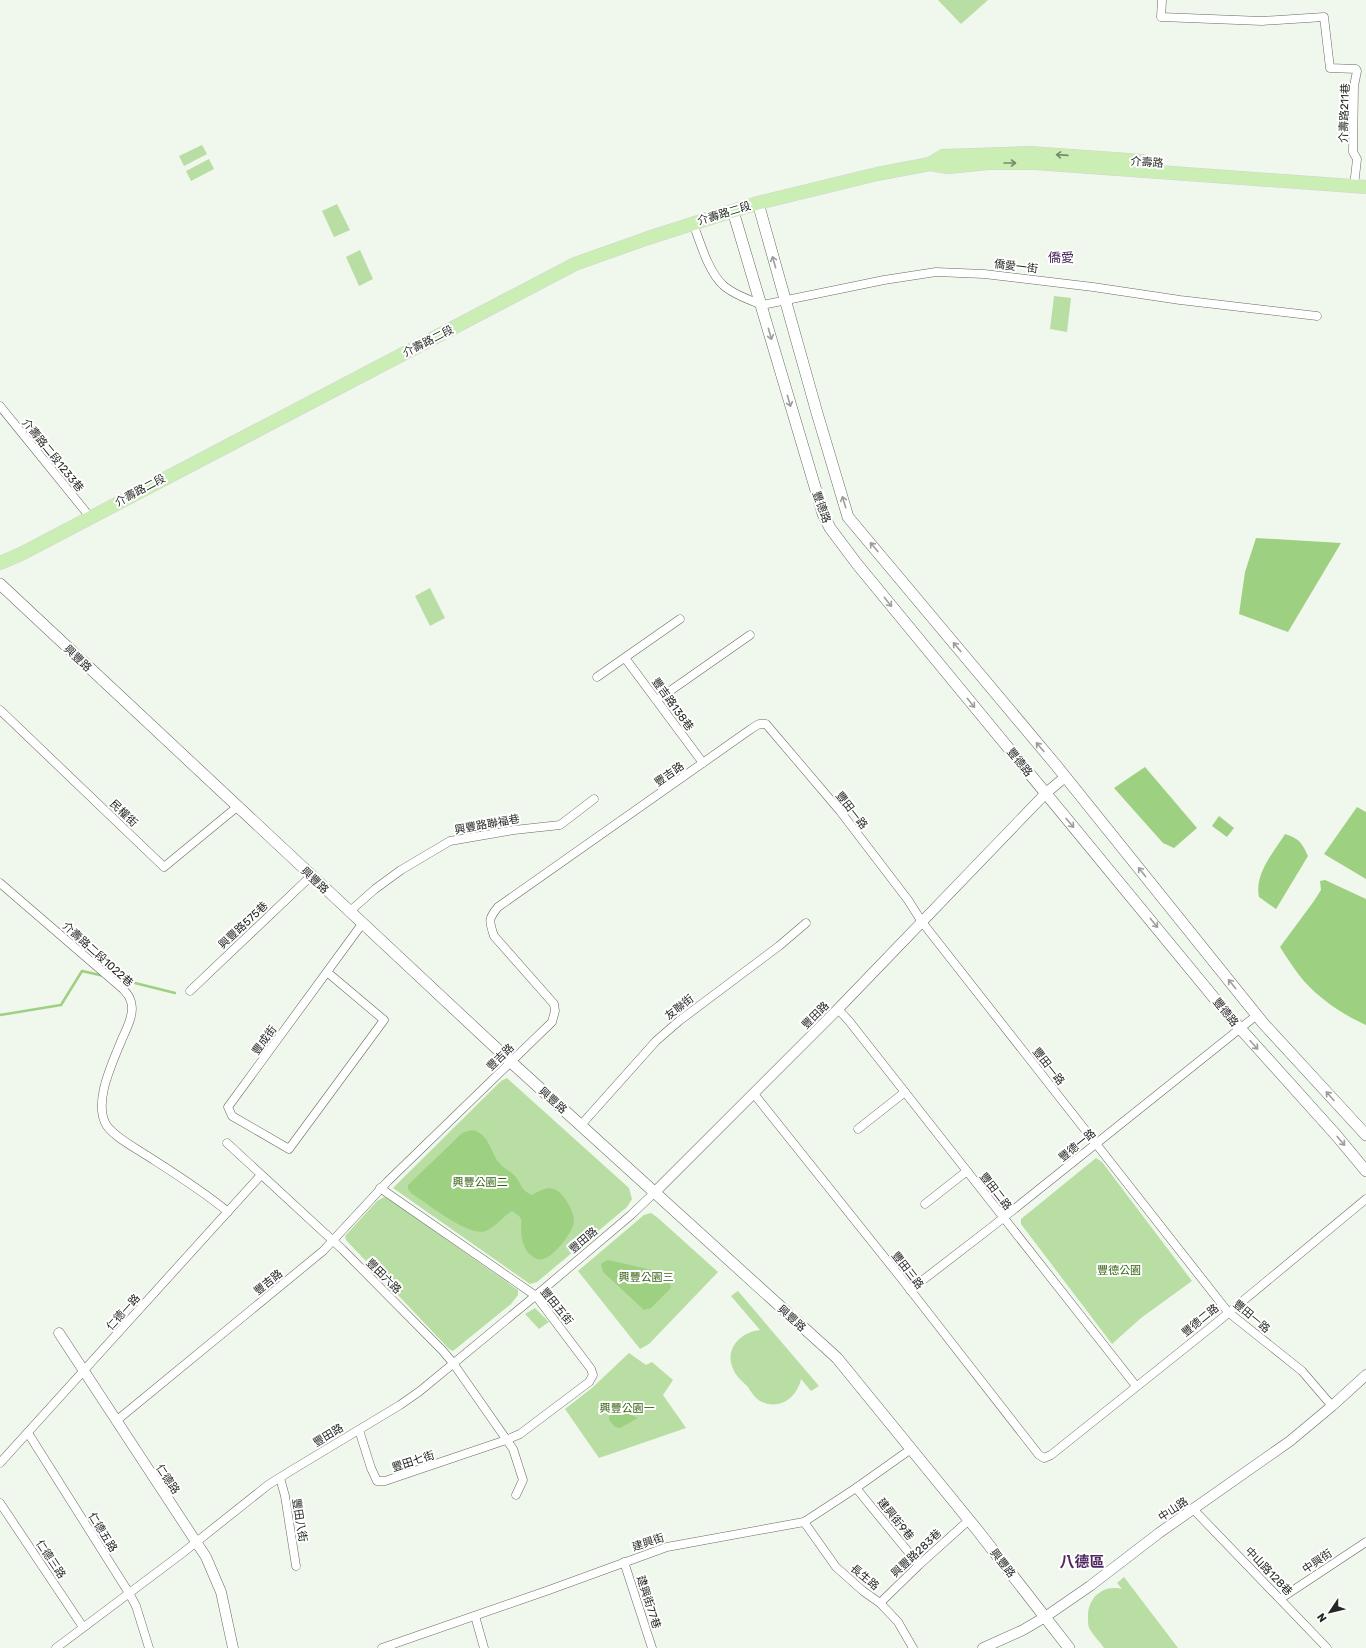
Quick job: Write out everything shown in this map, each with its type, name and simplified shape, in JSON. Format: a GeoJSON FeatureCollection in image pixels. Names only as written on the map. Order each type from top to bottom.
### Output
{"type":"FeatureCollection","features":[{"type":"Feature","properties":{"kind":"main road","name":"介壽路"},"geometry":{"type":"LineString","coordinates":[[877,174],[930,164],[948,166],[989,163],[1035,163],[1360,183]]}},
{"type":"Feature","properties":{"kind":"main road","name":"介壽路二段"},"geometry":{"type":"LineString","coordinates":[[0,563],[21,554],[575,264],[693,223],[758,203],[877,174]]}},
{"type":"Feature","properties":{"kind":"main road","name":"豐德路"},"geometry":{"type":"LineString","coordinates":[[758,203],[848,517],[1065,777],[1257,1015],[1366,1135]]}},
{"type":"Feature","properties":{"kind":"main road","name":"豐德路"},"geometry":{"type":"LineString","coordinates":[[733,211],[823,514],[830,528],[857,564],[1240,1028],[1336,1135],[1366,1171]]}},
{"type":"Feature","properties":{"kind":"main road","name":"興豐路"},"geometry":{"type":"LineString","coordinates":[[0,584],[511,1062],[837,1358],[969,1520],[1069,1648]]}},
{"type":"Feature","properties":{"kind":"street","name":"介壽路211巷"},"geometry":{"type":"LineString","coordinates":[[1162,0],[1161,16],[1262,21],[1324,18],[1330,68],[1356,69],[1357,71],[1354,86],[1353,152],[1357,159],[1360,183]]}},
{"type":"Feature","properties":{"kind":"street"},"geometry":{"type":"LineString","coordinates":[[693,223],[709,266],[723,285],[745,299],[762,305],[785,300]]}},
{"type":"Feature","properties":{"kind":"street","name":"僑愛一街"},"geometry":{"type":"LineString","coordinates":[[785,300],[884,280],[943,272],[992,274],[1180,300],[1317,316]]}},
{"type":"Feature","properties":{"kind":"street","name":"介壽路二段1233巷"},"geometry":{"type":"LineString","coordinates":[[0,406],[90,517]]}},
{"type":"Feature","properties":{"kind":"street"},"geometry":{"type":"LineString","coordinates":[[597,677],[680,619]]}},
{"type":"Feature","properties":{"kind":"street"},"geometry":{"type":"LineString","coordinates":[[657,700],[750,635]]}},
{"type":"Feature","properties":{"kind":"street","name":"豐吉路138巷"},"geometry":{"type":"LineString","coordinates":[[625,658],[703,763]]}},
{"type":"Feature","properties":{"kind":"street","name":"民權街"},"geometry":{"type":"LineString","coordinates":[[0,710],[37,743],[164,867],[237,807]]}},
{"type":"Feature","properties":{"kind":"street","name":"豐吉路"},"geometry":{"type":"LineString","coordinates":[[116,1422],[323,1251],[380,1188],[552,1022],[556,1011],[554,1004],[494,936],[490,923],[490,916],[498,907],[751,728],[759,724],[766,724]]}},
{"type":"Feature","properties":{"kind":"street","name":"豐田一路"},"geometry":{"type":"LineString","coordinates":[[766,724],[773,730],[840,811],[908,900],[922,922],[1228,1312],[1302,1371],[1332,1406]]}},
{"type":"Feature","properties":{"kind":"street","name":"豐田路"},"geometry":{"type":"LineString","coordinates":[[56,1648],[196,1542],[251,1498],[280,1478],[400,1405],[536,1296],[631,1215],[838,1009],[1046,793],[1065,777]]}},
{"type":"Feature","properties":{"kind":"street","name":"興豐路聯福巷"},"geometry":{"type":"LineString","coordinates":[[349,912],[374,889],[450,841],[514,830],[560,825],[594,799]]}},
{"type":"Feature","properties":{"kind":"street","name":"興豐路575巷"},"geometry":{"type":"LineString","coordinates":[[190,991],[311,876]]}},
{"type":"Feature","properties":{"kind":"street","name":"介壽路二段1022巷"},"geometry":{"type":"LineString","coordinates":[[0,883],[123,989],[130,999],[131,1010],[129,1023],[110,1070],[102,1098],[102,1112],[107,1126],[118,1136],[178,1175],[228,1212]]}},
{"type":"Feature","properties":{"kind":"street","name":"友聯街"},"geometry":{"type":"LineString","coordinates":[[581,1125],[656,1041],[679,1021],[779,946],[806,923]]}},
{"type":"Feature","properties":{"kind":"street","name":"豐成街"},"geometry":{"type":"LineString","coordinates":[[327,972],[384,1020],[290,1149],[232,1116],[228,1107],[362,924]]}},
{"type":"Feature","properties":{"kind":"street","name":"豐田二路"},"geometry":{"type":"LineString","coordinates":[[838,1009],[1136,1386]]}},
{"type":"Feature","properties":{"kind":"street","name":"豐德一路"},"geometry":{"type":"LineString","coordinates":[[910,1290],[1003,1218],[1257,1015]]}},
{"type":"Feature","properties":{"kind":"street"},"geometry":{"type":"LineString","coordinates":[[858,1129],[905,1092]]}},
{"type":"Feature","properties":{"kind":"street","name":"豐田三路"},"geometry":{"type":"LineString","coordinates":[[754,1094],[1039,1455],[1044,1458],[1046,1457]]}},
{"type":"Feature","properties":{"kind":"street","name":"豐田六路"},"geometry":{"type":"LineString","coordinates":[[227,1143],[333,1240],[453,1363],[513,1449],[523,1480],[516,1495]]}},
{"type":"Feature","properties":{"kind":"street"},"geometry":{"type":"LineString","coordinates":[[925,1204],[967,1171]]}},
{"type":"Feature","properties":{"kind":"street","name":"仁德一路"},"geometry":{"type":"LineString","coordinates":[[0,1464],[261,1175]]}},
{"type":"Feature","properties":{"kind":"street","name":"豐田五街"},"geometry":{"type":"LineString","coordinates":[[380,1188],[536,1296],[587,1363],[593,1375],[589,1382],[520,1434],[506,1440]]}},
{"type":"Feature","properties":{"kind":"street","name":"豐德二路"},"geometry":{"type":"LineString","coordinates":[[1046,1457],[1051,1455],[1366,1199]]}},
{"type":"Feature","properties":{"kind":"street","name":"仁德路"},"geometry":{"type":"LineString","coordinates":[[59,1333],[206,1557],[221,1592],[233,1648]]}},
{"type":"Feature","properties":{"kind":"street","name":"中山路"},"geometry":{"type":"LineString","coordinates":[[983,1648],[1023,1630],[1045,1617],[1159,1533],[1194,1510],[1290,1441],[1366,1375]]}},
{"type":"Feature","properties":{"kind":"street","name":"豐田七街"},"geometry":{"type":"LineString","coordinates":[[360,1430],[371,1468],[377,1481],[381,1482],[506,1440]]}},
{"type":"Feature","properties":{"kind":"street","name":"仁德五路"},"geometry":{"type":"LineString","coordinates":[[28,1433],[129,1593],[136,1606],[149,1648]]}},
{"type":"Feature","properties":{"kind":"street","name":"建興街"},"geometry":{"type":"LineString","coordinates":[[382,1648],[667,1547],[804,1522],[856,1488],[911,1449]]}},
{"type":"Feature","properties":{"kind":"street","name":"豐田八街"},"geometry":{"type":"LineString","coordinates":[[280,1478],[285,1496],[296,1566]]}},
{"type":"Feature","properties":{"kind":"street","name":"建興街9巷"},"geometry":{"type":"LineString","coordinates":[[856,1488],[919,1565]]}},
{"type":"Feature","properties":{"kind":"street","name":"仁德三路"},"geometry":{"type":"LineString","coordinates":[[0,1503],[83,1627]]}},
{"type":"Feature","properties":{"kind":"street","name":"中山路128巷"},"geometry":{"type":"LineString","coordinates":[[1194,1510],[1327,1648]]}},
{"type":"Feature","properties":{"kind":"street","name":"興豐路283巷"},"geometry":{"type":"LineString","coordinates":[[880,1603],[969,1520]]}},
{"type":"Feature","properties":{"kind":"street","name":"長生路"},"geometry":{"type":"LineString","coordinates":[[804,1522],[836,1567],[863,1591],[880,1603],[898,1622],[913,1648]]}},
{"type":"Feature","properties":{"kind":"street","name":"中興街"},"geometry":{"type":"LineString","coordinates":[[1280,1599],[1366,1542]]}},
{"type":"Feature","properties":{"kind":"street","name":"建興街77巷"},"geometry":{"type":"LineString","coordinates":[[624,1562],[652,1648]]}},
{"type":"Feature","properties":{"kind":"street"},"geometry":{"type":"LineString","coordinates":[[475,1616],[484,1648]]}},
{"type":"Feature","properties":{"kind":"green space"},"geometry":{"type":"Polygon","coordinates":[[[938,0],[988,0],[961,24],[938,0]]]}},
{"type":"Feature","properties":{"kind":"green space"},"geometry":{"type":"Polygon","coordinates":[[[202,145],[207,154],[184,166],[179,156],[202,145]]]}},
{"type":"Feature","properties":{"kind":"green space"},"geometry":{"type":"Polygon","coordinates":[[[209,159],[214,169],[191,181],[186,171],[209,159]]]}},
{"type":"Feature","properties":{"kind":"green space"},"geometry":{"type":"Polygon","coordinates":[[[337,204],[350,230],[334,237],[322,211],[337,204]]]}},
{"type":"Feature","properties":{"kind":"green space"},"geometry":{"type":"Polygon","coordinates":[[[360,250],[373,279],[359,286],[346,257],[360,250]]]}},
{"type":"Feature","properties":{"kind":"green space"},"geometry":{"type":"Polygon","coordinates":[[[1054,296],[1071,298],[1067,332],[1050,329],[1054,296]]]}},
{"type":"Feature","properties":{"kind":"green space"},"geometry":{"type":"Polygon","coordinates":[[[430,588],[445,618],[430,626],[415,596],[430,588]]]}},
{"type":"Feature","properties":{"kind":"green space","name":"興豐公園二"},"geometry":{"type":"Polygon","coordinates":[[[507,1078],[629,1188],[632,1199],[627,1207],[537,1282],[530,1284],[393,1188],[501,1081],[507,1078]]]}},
{"type":"Feature","properties":{"kind":"green space","name":"豐德公園"},"geometry":{"type":"Polygon","coordinates":[[[1096,1158],[1102,1162],[1192,1281],[1141,1318],[1112,1344],[1021,1224],[1021,1219],[1096,1158]]]}},
{"type":"Feature","properties":{"kind":"green space"},"geometry":{"type":"Polygon","coordinates":[[[384,1197],[389,1199],[518,1290],[518,1295],[511,1304],[453,1351],[449,1349],[346,1240],[345,1236],[377,1201],[384,1197]]]}},
{"type":"Feature","properties":{"kind":"green space","name":"興豐公園三"},"geometry":{"type":"Polygon","coordinates":[[[651,1213],[718,1272],[649,1344],[640,1349],[578,1271],[644,1215],[651,1213]]]}},
{"type":"Feature","properties":{"kind":"green space"},"geometry":{"type":"Polygon","coordinates":[[[738,1291],[819,1386],[811,1391],[801,1379],[796,1392],[791,1397],[786,1401],[774,1404],[767,1404],[760,1401],[753,1395],[748,1387],[738,1377],[731,1363],[732,1349],[735,1343],[746,1334],[760,1330],[731,1296],[738,1291]]]}},
{"type":"Feature","properties":{"kind":"green space"},"geometry":{"type":"Polygon","coordinates":[[[535,1308],[549,1322],[539,1329],[525,1314],[535,1308]]]}},
{"type":"Feature","properties":{"kind":"green space","name":"興豐公園一"},"geometry":{"type":"Polygon","coordinates":[[[629,1353],[646,1365],[652,1362],[673,1380],[663,1395],[686,1428],[599,1458],[565,1409],[592,1388],[629,1353]]]}},
{"type":"Feature","properties":{"kind":"green space"},"geometry":{"type":"Polygon","coordinates":[[[1124,1577],[1178,1648],[1104,1648],[1092,1633],[1088,1624],[1088,1611],[1093,1599],[1102,1591],[1115,1588],[1122,1589],[1117,1583],[1124,1577]]]}},
{"type":"Feature","properties":{"kind":"shaded area"},"geometry":{"type":"Polygon","coordinates":[[[1256,538],[1341,543],[1288,632],[1239,614],[1245,572],[1256,538]]]}},
{"type":"Feature","properties":{"kind":"shaded area"},"geometry":{"type":"Polygon","coordinates":[[[1145,767],[1197,828],[1174,848],[1163,843],[1114,788],[1145,767]]]}},
{"type":"Feature","properties":{"kind":"shaded area"},"geometry":{"type":"Polygon","coordinates":[[[1357,807],[1366,812],[1366,879],[1324,854],[1357,807]]]}},
{"type":"Feature","properties":{"kind":"shaded area"},"geometry":{"type":"Polygon","coordinates":[[[1219,816],[1234,828],[1227,837],[1212,826],[1219,816]]]}},
{"type":"Feature","properties":{"kind":"shaded area"},"geometry":{"type":"Polygon","coordinates":[[[1285,834],[1300,842],[1308,856],[1276,909],[1259,897],[1258,888],[1259,880],[1266,864],[1285,834]]]}},
{"type":"Feature","properties":{"kind":"shaded area"},"geometry":{"type":"Polygon","coordinates":[[[1325,880],[1366,899],[1366,1025],[1348,1016],[1313,990],[1291,965],[1280,947],[1321,890],[1320,881],[1325,880]]]}},
{"type":"Feature","properties":{"kind":"shaded area"},"geometry":{"type":"Polygon","coordinates":[[[472,1130],[483,1135],[497,1160],[517,1178],[525,1191],[532,1195],[544,1189],[553,1189],[561,1194],[569,1205],[574,1218],[573,1226],[562,1244],[552,1254],[542,1259],[537,1259],[529,1254],[522,1236],[521,1219],[512,1211],[488,1230],[481,1232],[471,1230],[450,1220],[412,1194],[408,1189],[408,1185],[462,1133],[472,1130]]]}},
{"type":"Feature","properties":{"kind":"shaded area"},"geometry":{"type":"Polygon","coordinates":[[[608,1260],[661,1272],[669,1279],[671,1288],[651,1308],[644,1310],[603,1272],[601,1265],[608,1260]]]}},
{"type":"Feature","properties":{"kind":"shaded area"},"geometry":{"type":"Polygon","coordinates":[[[627,1413],[638,1418],[620,1428],[615,1427],[609,1420],[609,1416],[612,1414],[627,1413]]]}},
{"type":"Feature","properties":{"kind":"waterway"},"geometry":{"type":"LineString","coordinates":[[0,1015],[61,1005],[82,971],[104,976]]}},
{"type":"Feature","properties":{"kind":"waterway"},"geometry":{"type":"LineString","coordinates":[[115,978],[175,993]]}},
{"type":"Feature","properties":{"kind":"district","name":"僑愛"},"geometry":{"type":"Point","coordinates":[1061,257]}},
{"type":"Feature","properties":{"kind":"district","name":"八德區"},"geometry":{"type":"Point","coordinates":[1082,1562]}}]}
